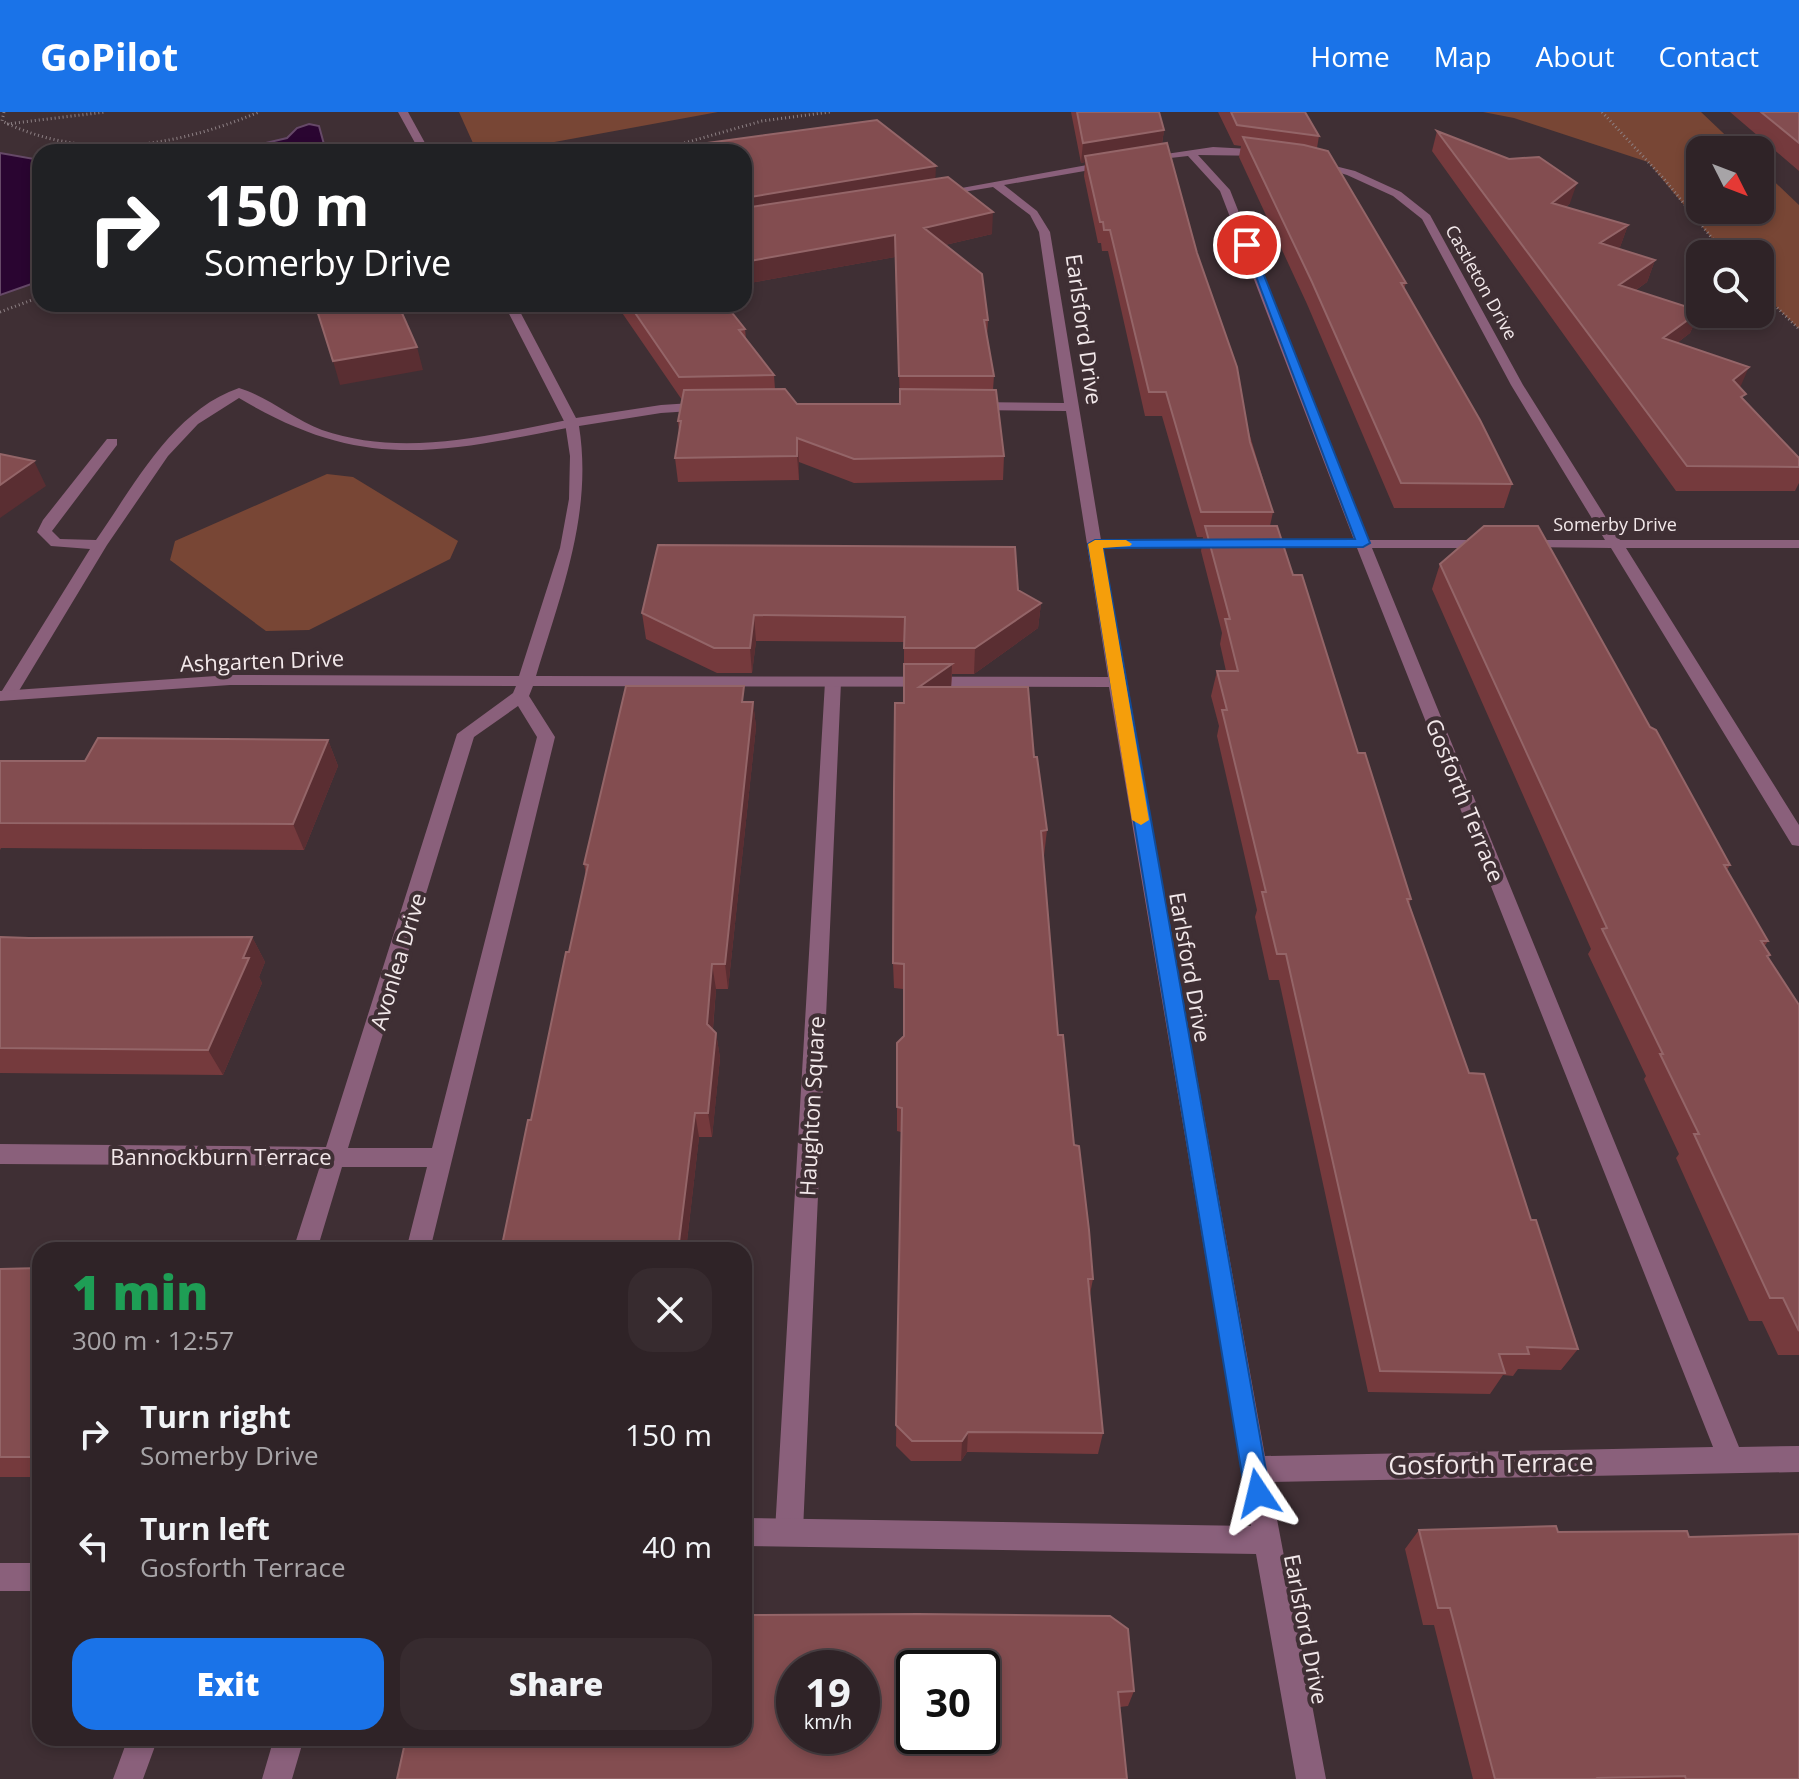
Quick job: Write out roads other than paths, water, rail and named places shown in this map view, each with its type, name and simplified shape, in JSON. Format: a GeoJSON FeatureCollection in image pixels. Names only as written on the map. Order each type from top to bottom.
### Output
{"type":"FeatureCollection","features":[{"type":"Feature","properties":{"kind":"street"},"geometry":{"type":"LineString","coordinates":[[403,112],[421,144]]}},
{"type":"Feature","properties":{"kind":"street","name":"Castleton Drive"},"geometry":{"type":"LineString","coordinates":[[1134,160],[1190,152],[1240,151],[1295,157],[1351,173],[1397,194],[1426,217],[1517,385],[1799,840]]}},
{"type":"Feature","properties":{"kind":"street","name":"Gosforth Terrace"},"geometry":{"type":"LineString","coordinates":[[1190,152],[1225,190],[1363,543],[1730,1458]]}},
{"type":"Feature","properties":{"kind":"street"},"geometry":{"type":"LineString","coordinates":[[933,194],[1119,162]]}},
{"type":"Feature","properties":{"kind":"street","name":"Earlsford Drive"},"geometry":{"type":"LineString","coordinates":[[996,184],[1035,213],[1047,232],[1117,682],[1253,1469],[1311,1779]]}},
{"type":"Feature","properties":{"kind":"street"},"geometry":{"type":"LineString","coordinates":[[420,1242],[546,737],[524,687],[567,548],[576,499],[577,456],[572,423],[514,312]]}},
{"type":"Feature","properties":{"kind":"street"},"geometry":{"type":"LineString","coordinates":[[4,695],[100,545],[180,434],[205,413],[239,392],[315,431],[377,446],[470,442],[683,407],[729,405]]}},
{"type":"Feature","properties":{"kind":"street"},"geometry":{"type":"LineString","coordinates":[[959,406],[1072,407]]}},
{"type":"Feature","properties":{"kind":"street"},"geometry":{"type":"LineString","coordinates":[[100,545],[56,543],[44,532],[112,442]]}},
{"type":"Feature","properties":{"kind":"street","name":"Somerby Drive"},"geometry":{"type":"LineString","coordinates":[[1095,544],[1799,544]]}},
{"type":"Feature","properties":{"kind":"street","name":"Ashgarten Drive"},"geometry":{"type":"LineString","coordinates":[[4,695],[230,680],[524,687]]}},
{"type":"Feature","properties":{"kind":"street","name":"Haughton Square"},"geometry":{"type":"LineString","coordinates":[[789,1531],[833,682]]}},
{"type":"Feature","properties":{"kind":"street"},"geometry":{"type":"LineString","coordinates":[[524,687],[1117,682]]}},
{"type":"Feature","properties":{"kind":"street","name":"Avonlea Drive"},"geometry":{"type":"LineString","coordinates":[[308,1242],[466,734],[524,687]]}},
{"type":"Feature","properties":{"kind":"street","name":"Bannockburn Terrace"},"geometry":{"type":"LineString","coordinates":[[0,1154],[442,1158]]}},
{"type":"Feature","properties":{"kind":"street","name":"Gosforth Terrace"},"geometry":{"type":"LineString","coordinates":[[1253,1469],[1799,1459]]}},
{"type":"Feature","properties":{"kind":"street"},"geometry":{"type":"LineString","coordinates":[[752,1532],[1266,1540]]}},
{"type":"Feature","properties":{"kind":"street"},"geometry":{"type":"LineString","coordinates":[[0,1577],[32,1577]]}},
{"type":"Feature","properties":{"kind":"street"},"geometry":{"type":"LineString","coordinates":[[128,1779],[140,1746]]}},
{"type":"Feature","properties":{"kind":"street"},"geometry":{"type":"LineString","coordinates":[[277,1779],[287,1746]]}}]}
